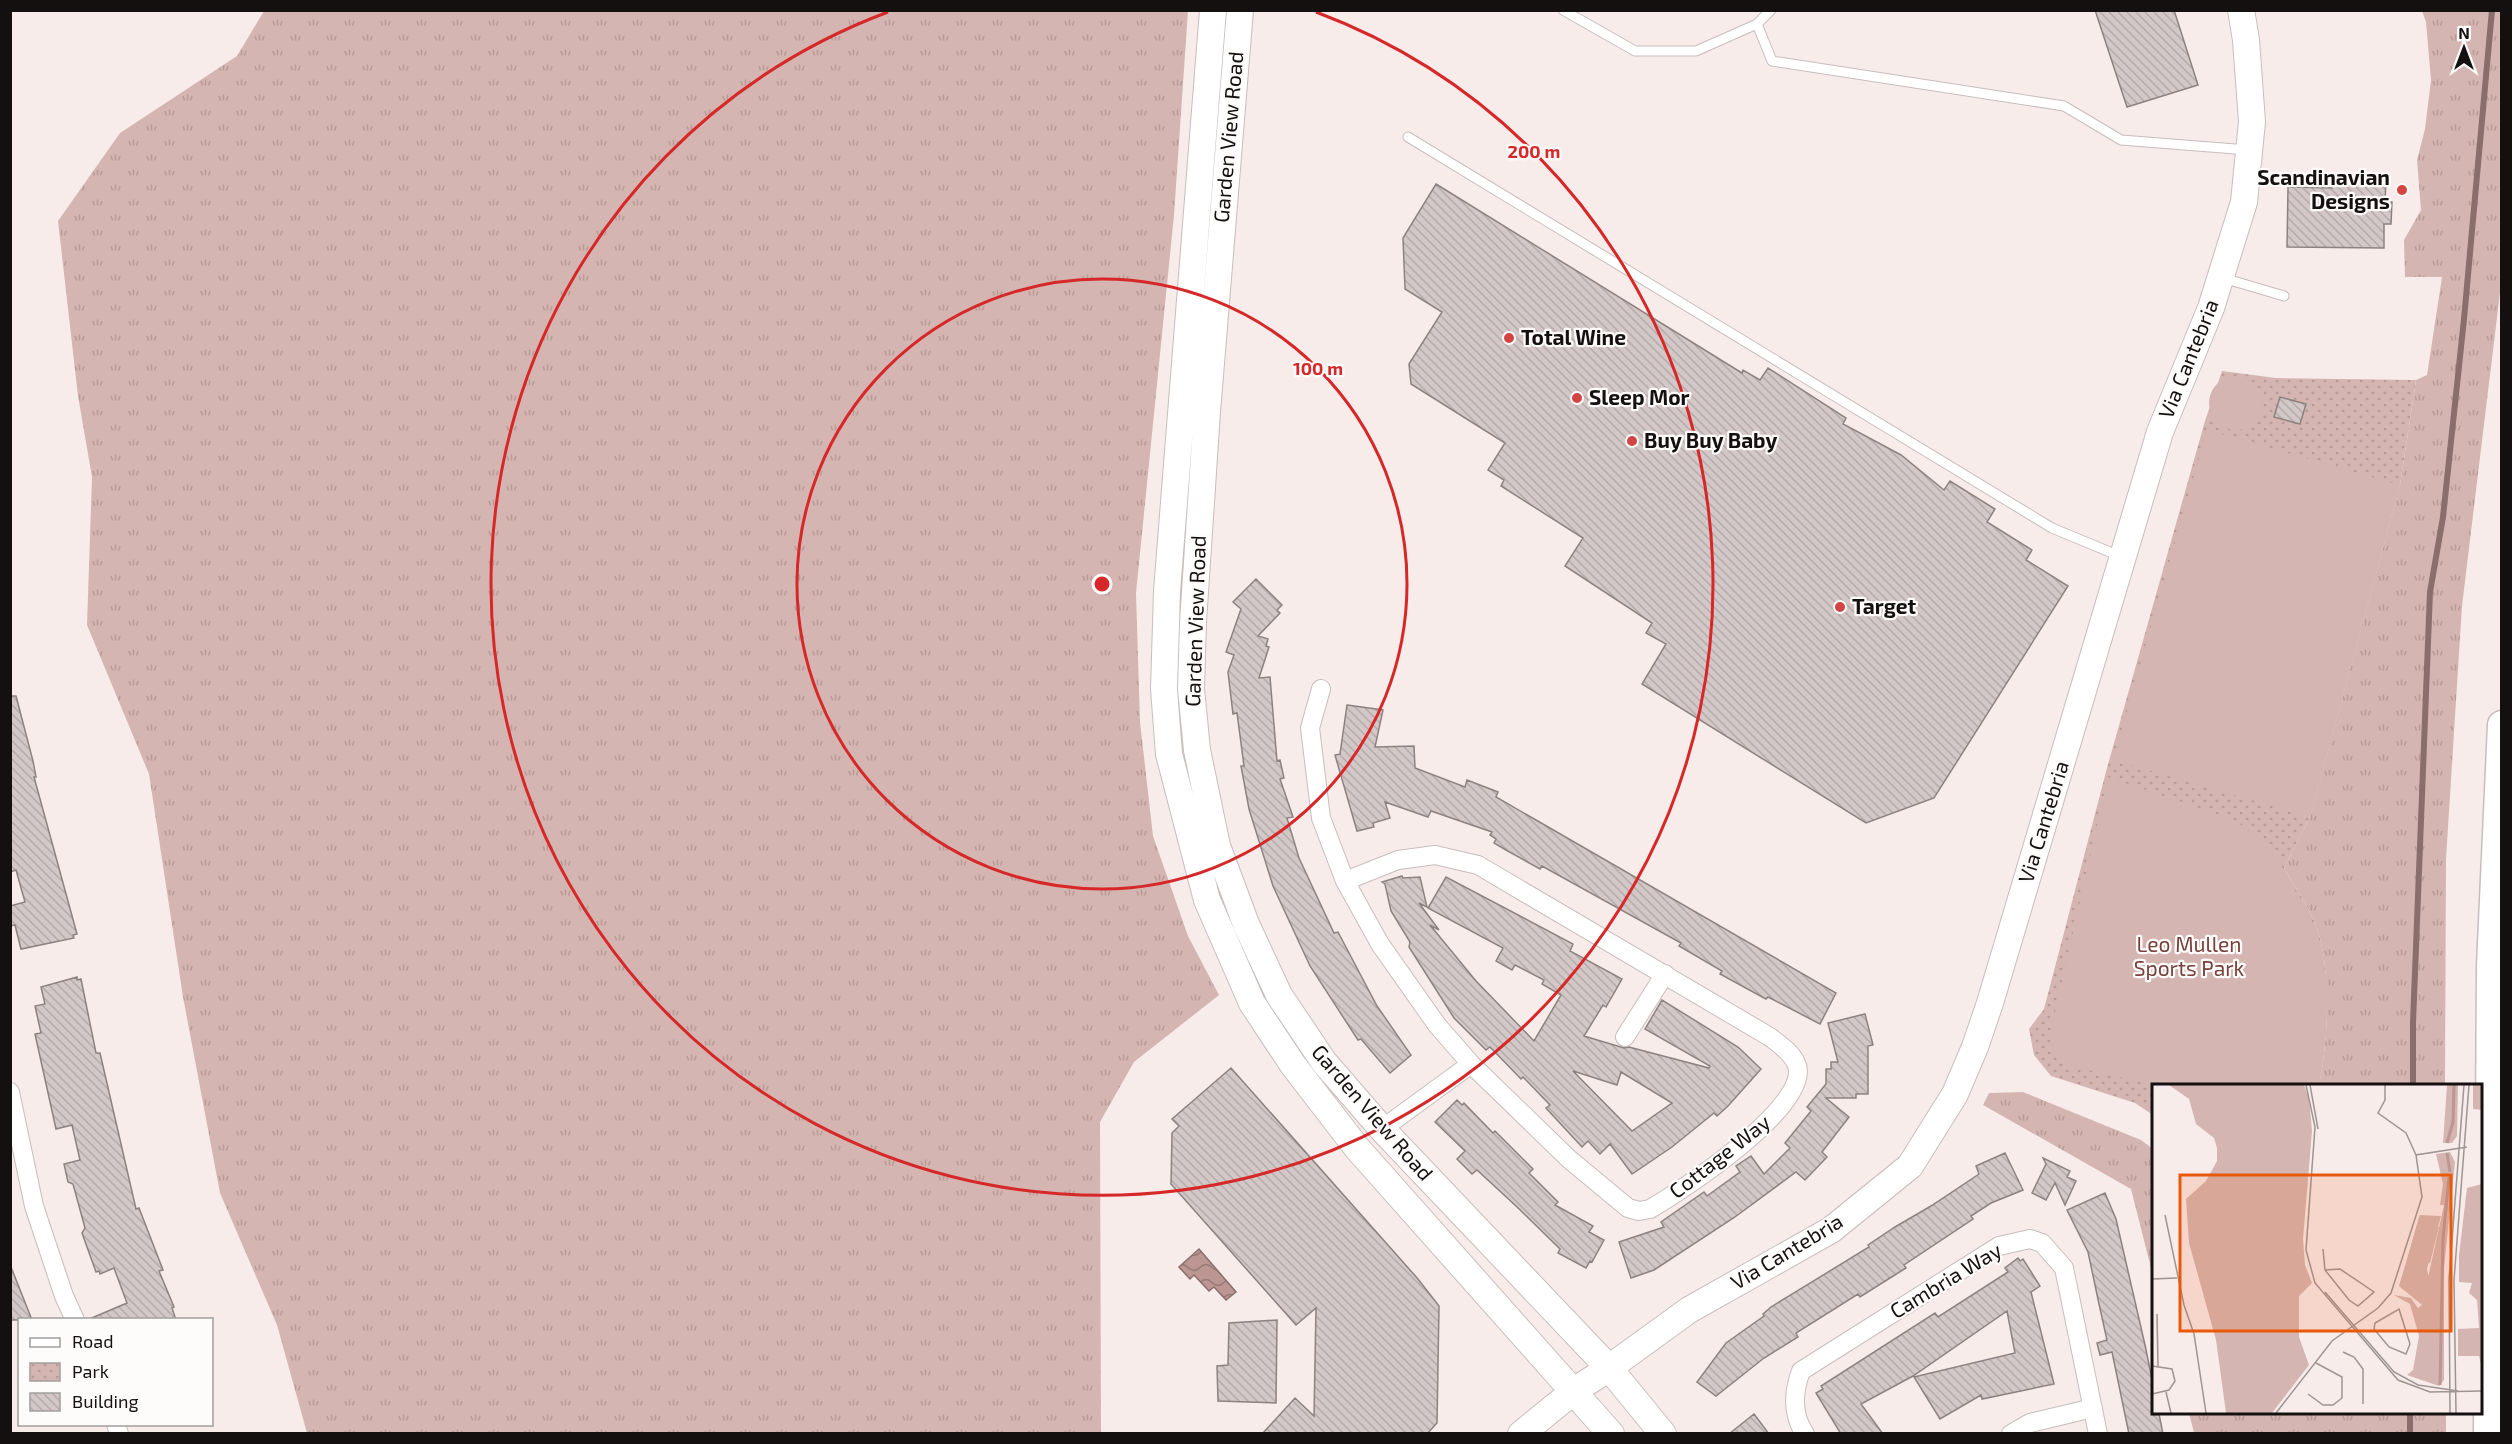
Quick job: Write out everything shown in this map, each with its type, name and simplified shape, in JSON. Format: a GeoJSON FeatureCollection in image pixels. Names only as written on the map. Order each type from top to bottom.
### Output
{"type":"FeatureCollection","features":[{"type":"Feature","properties":{"kind":"main road","name":"Garden View Road"},"geometry":{"type":"LineString","coordinates":[[1213,10],[1167,591],[1164,689],[1169,754],[1206,900],[1252,1003],[1293,1065],[1357,1148],[1611,1434]]}},
{"type":"Feature","properties":{"kind":"main road","name":"Garden View Road"},"geometry":{"type":"LineString","coordinates":[[1240,10],[1193,622],[1191,689],[1197,750],[1217,846],[1246,924],[1279,995],[1324,1062],[1382,1129],[1609,1368],[1663,1434]]}},
{"type":"Feature","properties":{"kind":"main road","name":"Via Cantebria"},"geometry":{"type":"LineString","coordinates":[[1521,1434],[1574,1391],[1689,1310],[1831,1230],[1910,1166],[1955,1094],[1990,1004],[2160,432],[2211,308],[2244,202],[2252,122],[2247,40],[2241,10]]}},
{"type":"Feature","properties":{"kind":"main road"},"geometry":{"type":"LineString","coordinates":[[2488,1434],[2491,966],[2502,725]]}},
{"type":"Feature","properties":{"kind":"street","name":"Cottage Way"},"geometry":{"type":"LineString","coordinates":[[1321,689],[1310,728],[1321,818],[1345,881],[1380,944],[1437,1025],[1471,1064],[1569,1159],[1628,1208],[1639,1211],[1650,1209],[1716,1166],[1781,1109],[1797,1081],[1797,1064],[1786,1050],[1770,1037],[1478,865],[1435,855],[1398,860],[1345,881]]}},
{"type":"Feature","properties":{"kind":"street"},"geometry":{"type":"LineString","coordinates":[[1625,1037],[1665,974]]}},
{"type":"Feature","properties":{"kind":"street"},"geometry":{"type":"LineString","coordinates":[[1382,1129],[1471,1064]]}},
{"type":"Feature","properties":{"kind":"street"},"geometry":{"type":"LineString","coordinates":[[10,1092],[34,1206],[64,1296],[74,1318]]}},
{"type":"Feature","properties":{"kind":"street","name":"Cambria Way"},"geometry":{"type":"LineString","coordinates":[[1805,1434],[1797,1422],[1795,1387],[1801,1371],[1999,1246],[2030,1239],[2042,1243],[2064,1268],[2098,1434]]}},
{"type":"Feature","properties":{"kind":"street"},"geometry":{"type":"LineString","coordinates":[[2011,1434],[2030,1423],[2092,1408]]}},
{"type":"Feature","properties":{"kind":"lane"},"geometry":{"type":"LineString","coordinates":[[1563,10],[1635,51],[1696,51],[1757,24],[1772,10]]}},
{"type":"Feature","properties":{"kind":"lane"},"geometry":{"type":"LineString","coordinates":[[1757,24],[1772,61],[2064,106],[2121,141],[2250,150]]}},
{"type":"Feature","properties":{"kind":"lane"},"geometry":{"type":"LineString","coordinates":[[1408,137],[2052,528],[2122,557]]}},
{"type":"Feature","properties":{"kind":"lane"},"geometry":{"type":"LineString","coordinates":[[2221,278],[2284,296]]}},
{"type":"Feature","properties":{"kind":"green space"},"geometry":{"type":"Polygon","coordinates":[[[264,11],[1188,11],[1174,215],[1136,593],[1140,722],[1153,836],[1188,936],[1219,995],[1134,1062],[1100,1122],[1101,1433],[307,1433],[277,1325],[220,1193],[183,997],[149,774],[87,625],[92,477],[78,396],[58,221],[120,133],[237,56],[264,11]]]}},
{"type":"Feature","properties":{"kind":"green space"},"geometry":{"type":"Polygon","coordinates":[[[2422,11],[2501,11],[2502,276],[2462,606],[2446,859],[2445,1084],[2319,1084],[2325,1049],[2327,1007],[2322,946],[2314,921],[2284,868],[2310,817],[2400,485],[2416,380],[2427,375],[2442,277],[2405,277],[2404,240],[2421,210],[2417,160],[2425,129],[2431,80],[2426,22],[2422,11]]]}},
{"type":"Feature","properties":{"kind":"green space","name":"Leo Mullen Sports Park"},"geometry":{"type":"Polygon","coordinates":[[[2222,371],[2276,378],[2416,380],[2400,485],[2310,817],[2284,868],[2314,921],[2322,946],[2327,1007],[2325,1049],[2319,1084],[2152,1084],[2152,1114],[2135,1103],[2051,1076],[2034,1055],[2029,1029],[2044,1009],[2107,768],[2205,421],[2222,371]]]}},
{"type":"Feature","properties":{"kind":"green space"},"geometry":{"type":"Polygon","coordinates":[[[2231,376],[2241,376],[2255,384],[2261,393],[2263,403],[2261,413],[2255,422],[2241,430],[2231,430],[2214,418],[2209,408],[2209,398],[2221,381],[2231,376]]]}},
{"type":"Feature","properties":{"kind":"green space"},"geometry":{"type":"Polygon","coordinates":[[[2207,430],[2400,485],[2310,817],[2113,760],[2207,430]]]}},
{"type":"Feature","properties":{"kind":"green space"},"geometry":{"type":"Polygon","coordinates":[[[2108,777],[2234,820],[2270,845],[2317,930],[2327,982],[2326,1033],[2319,1084],[2152,1085],[2071,1066],[2057,1056],[2051,1041],[2053,1021],[2108,777]]]}},
{"type":"Feature","properties":{"kind":"green space"},"geometry":{"type":"Polygon","coordinates":[[[2023,1092],[2141,1140],[2152,1148],[2152,1272],[2131,1189],[1983,1105],[1989,1093],[2023,1092]]]}},
{"type":"Feature","properties":{"kind":"green space"},"geometry":{"type":"Polygon","coordinates":[[[2189,1414],[2446,1414],[2446,1433],[2194,1433],[2189,1414]]]}},
{"type":"Feature","properties":{"kind":"water"},"geometry":{"type":"Polygon","coordinates":[[[1199,1249],[1236,1292],[1226,1300],[1214,1287],[1209,1291],[1194,1275],[1190,1279],[1179,1267],[1199,1249]]]}},
{"type":"Feature","properties":{"kind":"building"},"geometry":{"type":"Polygon","coordinates":[[[2095,10],[2174,10],[2198,85],[2127,107],[2095,10]]]}},
{"type":"Feature","properties":{"kind":"building"},"geometry":{"type":"Polygon","coordinates":[[[2332,179],[2386,180],[2385,202],[2392,202],[2391,224],[2384,224],[2384,248],[2287,247],[2288,187],[2332,188],[2332,179]]]}},
{"type":"Feature","properties":{"kind":"building","name":"Target"},"geometry":{"type":"Polygon","coordinates":[[[1436,184],[1742,373],[1743,370],[1760,380],[1768,368],[1846,418],[1843,424],[1901,455],[1944,490],[1950,481],[1995,509],[1987,522],[2032,550],[2026,560],[2068,586],[1934,798],[1866,823],[1642,684],[1666,644],[1646,633],[1652,623],[1565,566],[1583,538],[1501,486],[1504,480],[1488,470],[1505,443],[1411,384],[1409,364],[1442,312],[1405,289],[1403,238],[1436,184]]]}},
{"type":"Feature","properties":{"kind":"building"},"geometry":{"type":"Polygon","coordinates":[[[2280,397],[2306,404],[2300,424],[2274,417],[2280,397]]]}},
{"type":"Feature","properties":{"kind":"building"},"geometry":{"type":"Polygon","coordinates":[[[1256,579],[1282,605],[1277,610],[1280,613],[1258,636],[1268,639],[1266,646],[1269,647],[1259,678],[1270,677],[1277,761],[1280,760],[1284,778],[1280,779],[1293,817],[1287,818],[1299,858],[1334,933],[1338,932],[1377,1006],[1411,1055],[1390,1073],[1361,1039],[1358,1040],[1310,966],[1273,886],[1249,809],[1241,766],[1244,766],[1237,713],[1233,714],[1228,672],[1234,655],[1226,652],[1241,609],[1233,602],[1256,579]]]}},
{"type":"Feature","properties":{"kind":"building"},"geometry":{"type":"Polygon","coordinates":[[[10,696],[16,696],[33,761],[36,777],[34,777],[77,934],[73,935],[74,938],[21,949],[15,925],[10,926],[10,906],[25,902],[16,870],[10,872],[10,696]]]}},
{"type":"Feature","properties":{"kind":"building"},"geometry":{"type":"Polygon","coordinates":[[[1347,705],[1383,710],[1375,747],[1414,746],[1415,768],[1465,787],[1467,780],[1498,792],[1496,797],[1836,993],[1820,1024],[1720,974],[1722,971],[1679,946],[1681,943],[1542,866],[1540,869],[1494,843],[1496,839],[1490,835],[1492,832],[1431,811],[1428,817],[1385,802],[1390,818],[1373,823],[1374,827],[1357,831],[1335,755],[1340,754],[1347,705]]]}},
{"type":"Feature","properties":{"kind":"building"},"geometry":{"type":"Polygon","coordinates":[[[1402,876],[1403,878],[1420,877],[1427,907],[1419,903],[1439,930],[1430,925],[1476,981],[1534,1041],[1561,995],[1542,984],[1544,980],[1515,965],[1512,970],[1496,961],[1503,948],[1428,908],[1446,877],[1573,944],[1570,951],[1622,979],[1606,1007],[1603,1005],[1584,1036],[1709,1068],[1710,1066],[1645,1029],[1662,1000],[1738,1047],[1761,1069],[1717,1116],[1714,1113],[1672,1147],[1632,1174],[1610,1144],[1600,1154],[1588,1141],[1582,1147],[1546,1108],[1550,1105],[1523,1077],[1521,1079],[1490,1047],[1486,1050],[1454,1018],[1409,947],[1410,942],[1391,911],[1385,884],[1382,882],[1402,876]],[[1573,1071],[1632,1131],[1672,1103],[1621,1072],[1617,1085],[1573,1071]]]}},
{"type":"Feature","properties":{"kind":"building"},"geometry":{"type":"Polygon","coordinates":[[[77,977],[77,980],[81,979],[96,1053],[100,1053],[136,1209],[139,1208],[163,1270],[159,1271],[174,1307],[172,1308],[175,1318],[92,1318],[127,1303],[114,1268],[100,1274],[99,1271],[96,1272],[82,1233],[85,1228],[73,1184],[68,1182],[64,1164],[80,1160],[72,1125],[56,1129],[35,1034],[41,1033],[35,1006],[45,1004],[41,987],[77,977]]]}},
{"type":"Feature","properties":{"kind":"building"},"geometry":{"type":"Polygon","coordinates":[[[1865,1014],[1873,1045],[1868,1046],[1868,1094],[1856,1094],[1856,1098],[1826,1098],[1849,1117],[1822,1152],[1827,1157],[1805,1180],[1796,1172],[1735,1217],[1654,1270],[1631,1278],[1619,1242],[1664,1227],[1661,1222],[1704,1192],[1707,1196],[1740,1172],[1736,1166],[1751,1156],[1764,1174],[1790,1148],[1785,1143],[1811,1111],[1807,1107],[1826,1084],[1826,1069],[1831,1069],[1831,1062],[1838,1062],[1828,1023],[1865,1014]]]}},
{"type":"Feature","properties":{"kind":"building"},"geometry":{"type":"Polygon","coordinates":[[[1231,1068],[1418,1279],[1439,1306],[1437,1423],[1427,1434],[1262,1434],[1295,1398],[1314,1416],[1316,1308],[1296,1325],[1171,1184],[1172,1133],[1179,1126],[1172,1119],[1231,1068]]]}},
{"type":"Feature","properties":{"kind":"building"},"geometry":{"type":"Polygon","coordinates":[[[1457,1100],[1462,1105],[1464,1103],[1493,1133],[1495,1131],[1533,1169],[1529,1173],[1558,1202],[1555,1205],[1593,1226],[1589,1232],[1604,1240],[1592,1262],[1590,1261],[1586,1268],[1558,1253],[1560,1249],[1516,1206],[1477,1170],[1472,1174],[1457,1159],[1465,1151],[1435,1122],[1457,1100]]]}},
{"type":"Feature","properties":{"kind":"building"},"geometry":{"type":"Polygon","coordinates":[[[2005,1153],[2023,1190],[1991,1203],[1971,1216],[1973,1219],[1904,1265],[1906,1268],[1860,1297],[1858,1294],[1796,1333],[1798,1337],[1764,1358],[1716,1396],[1697,1382],[1726,1343],[1764,1316],[1763,1314],[1771,1307],[1869,1247],[1868,1245],[1895,1227],[1979,1174],[1976,1166],[2005,1153]]]}},
{"type":"Feature","properties":{"kind":"building"},"geometry":{"type":"Polygon","coordinates":[[[2043,1158],[2070,1171],[2067,1177],[2076,1181],[2065,1205],[2055,1183],[2046,1200],[2032,1193],[2046,1164],[2043,1158]]]}},
{"type":"Feature","properties":{"kind":"building"},"geometry":{"type":"Polygon","coordinates":[[[2105,1193],[2116,1219],[2145,1345],[2152,1379],[2152,1414],[2159,1414],[2163,1434],[2129,1434],[2112,1352],[2100,1355],[2097,1343],[2107,1340],[2088,1252],[2067,1210],[2105,1193]]]}},
{"type":"Feature","properties":{"kind":"building"},"geometry":{"type":"Polygon","coordinates":[[[2018,1258],[2020,1261],[2023,1259],[2040,1286],[2031,1292],[2054,1384],[1982,1399],[1981,1395],[1940,1419],[1914,1377],[2015,1353],[2007,1311],[1913,1376],[1861,1404],[1883,1434],[1841,1434],[1816,1393],[1823,1389],[1821,1386],[1935,1313],[1938,1317],[2008,1272],[2005,1268],[2018,1258]]]}},
{"type":"Feature","properties":{"kind":"building"},"geometry":{"type":"Polygon","coordinates":[[[10,1267],[11,1267],[31,1318],[10,1320],[10,1267]]]}},
{"type":"Feature","properties":{"kind":"building"},"geometry":{"type":"Polygon","coordinates":[[[1277,1320],[1276,1403],[1218,1401],[1217,1366],[1228,1365],[1229,1323],[1277,1320]]]}},
{"type":"Feature","properties":{"kind":"building"},"geometry":{"type":"Polygon","coordinates":[[[1754,1414],[1769,1434],[1729,1434],[1754,1414]]]}},
{"type":"Feature","properties":{"kind":"waterway"},"geometry":{"type":"LineString","coordinates":[[2413,1084],[2413,1023],[2430,592],[2443,517],[2464,319],[2492,10]]}},
{"type":"Feature","properties":{"kind":"waterway"},"geometry":{"type":"LineString","coordinates":[[2410,1414],[2410,1434]]}},
{"type":"Feature","properties":{"kind":"place","name":"Scandinavian Designs"},"geometry":{"type":"Point","coordinates":[2402,190]}},
{"type":"Feature","properties":{"kind":"place","name":"Total Wine"},"geometry":{"type":"Point","coordinates":[1509,338]}},
{"type":"Feature","properties":{"kind":"place","name":"Sleep Mor"},"geometry":{"type":"Point","coordinates":[1577,398]}},
{"type":"Feature","properties":{"kind":"place","name":"Buy Buy Baby"},"geometry":{"type":"Point","coordinates":[1632,441]}},
{"type":"Feature","properties":{"kind":"place","name":"Target"},"geometry":{"type":"Point","coordinates":[1840,607]}}]}
